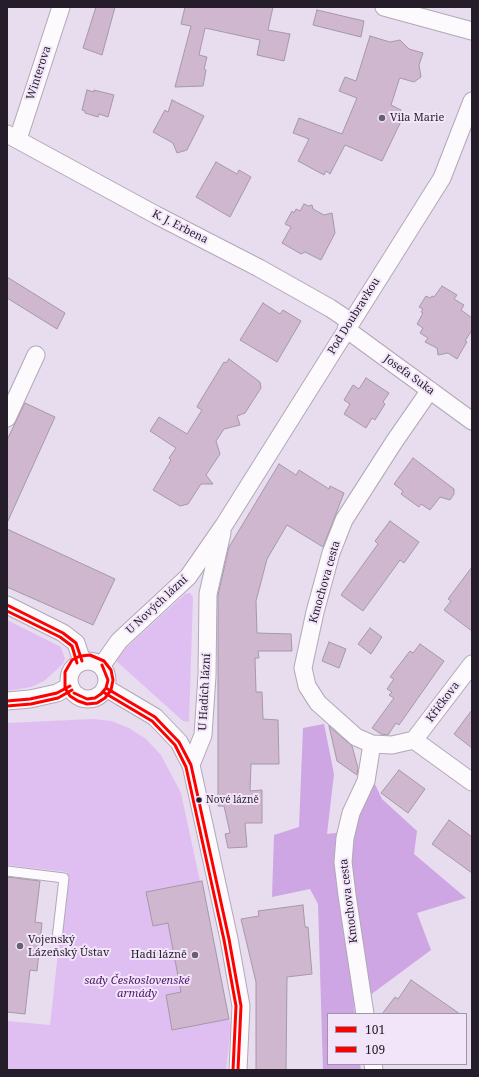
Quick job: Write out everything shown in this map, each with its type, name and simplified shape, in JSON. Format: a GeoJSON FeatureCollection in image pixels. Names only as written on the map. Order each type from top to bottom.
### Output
{"type":"FeatureCollection","features":[{"type":"Feature","properties":{"kind":"street","name":"Winterova"},"geometry":{"type":"LineString","coordinates":[[13,136],[61,7]]}},
{"type":"Feature","properties":{"kind":"street"},"geometry":{"type":"LineString","coordinates":[[384,7],[472,31]]}},
{"type":"Feature","properties":{"kind":"street","name":"Pod Doubravkou"},"geometry":{"type":"LineString","coordinates":[[224,524],[442,178],[472,101]]}},
{"type":"Feature","properties":{"kind":"street","name":"K. J. Erbena"},"geometry":{"type":"LineString","coordinates":[[13,136],[149,211],[259,268],[330,308],[348,326]]}},
{"type":"Feature","properties":{"kind":"street","name":"Josefa Suka"},"geometry":{"type":"LineString","coordinates":[[348,326],[472,421]]}},
{"type":"Feature","properties":{"kind":"street"},"geometry":{"type":"LineString","coordinates":[[7,418],[36,356]]}},
{"type":"Feature","properties":{"kind":"street","name":"Kmochova cesta"},"geometry":{"type":"LineString","coordinates":[[414,740],[392,745],[372,744],[356,737],[318,702],[307,686],[303,668],[315,612],[332,552],[344,520],[394,442],[430,390]]}},
{"type":"Feature","properties":{"kind":"street","name":"U Nových lázní"},"geometry":{"type":"LineString","coordinates":[[102,665],[119,641],[188,577],[224,524]]}},
{"type":"Feature","properties":{"kind":"street","name":"U Hadích lázní"},"geometry":{"type":"LineString","coordinates":[[191,765],[203,735],[207,676],[208,594],[224,524]]}},
{"type":"Feature","properties":{"kind":"street"},"geometry":{"type":"LineString","coordinates":[[7,605],[63,633],[76,643],[82,661]]}},
{"type":"Feature","properties":{"kind":"street"},"geometry":{"type":"LineString","coordinates":[[82,661],[96,662],[102,665],[108,680],[106,688],[101,694],[87,699],[74,693],[70,686],[69,674],[76,664],[82,661]]}},
{"type":"Feature","properties":{"kind":"street","name":"Křičkova"},"geometry":{"type":"LineString","coordinates":[[414,740],[472,664]]}},
{"type":"Feature","properties":{"kind":"street"},"geometry":{"type":"LineString","coordinates":[[7,701],[30,699],[58,693],[70,686]]}},
{"type":"Feature","properties":{"kind":"street"},"geometry":{"type":"LineString","coordinates":[[106,688],[155,717],[179,742],[191,765],[229,939],[241,1006],[238,1070]]}},
{"type":"Feature","properties":{"kind":"street"},"geometry":{"type":"LineString","coordinates":[[414,740],[472,782]]}},
{"type":"Feature","properties":{"kind":"street","name":"Kmochova cesta"},"geometry":{"type":"LineString","coordinates":[[365,1013],[343,862],[345,838],[351,813],[366,781],[372,744]]}},
{"type":"Feature","properties":{"kind":"lane"},"geometry":{"type":"LineString","coordinates":[[7,871],[64,878],[56,939]]}},
{"type":"Feature","properties":{"kind":"green space"},"geometry":{"type":"Polygon","coordinates":[[[190,593],[193,597],[189,722],[183,721],[114,659],[185,594],[190,593]]]}},
{"type":"Feature","properties":{"kind":"green space"},"geometry":{"type":"Polygon","coordinates":[[[7,620],[61,647],[65,659],[63,664],[44,681],[31,687],[7,691],[7,620]]]}},
{"type":"Feature","properties":{"kind":"green space","name":"sady Československé armády"},"geometry":{"type":"Polygon","coordinates":[[[93,719],[111,721],[129,728],[146,739],[161,755],[181,793],[231,1026],[226,1070],[7,1070],[7,1021],[50,1025],[67,872],[7,865],[7,723],[93,719]]]}},
{"type":"Feature","properties":{"kind":"shaded area"},"geometry":{"type":"Polygon","coordinates":[[[324,724],[334,774],[327,834],[353,831],[372,778],[382,799],[417,831],[414,854],[466,898],[417,913],[431,950],[354,1007],[355,1013],[327,1013],[327,1065],[360,1065],[361,1070],[323,1070],[318,904],[310,889],[272,897],[274,835],[299,827],[303,728],[324,724]]]}},
{"type":"Feature","properties":{"kind":"building"},"geometry":{"type":"Polygon","coordinates":[[[96,7],[115,7],[102,55],[83,48],[96,7]]]}},
{"type":"Feature","properties":{"kind":"building"},"geometry":{"type":"Polygon","coordinates":[[[185,7],[273,7],[268,30],[290,34],[284,61],[257,55],[260,40],[205,28],[199,55],[207,57],[204,69],[206,70],[203,86],[175,87],[191,26],[181,24],[185,7]]]}},
{"type":"Feature","properties":{"kind":"building"},"geometry":{"type":"Polygon","coordinates":[[[317,10],[364,21],[361,37],[313,25],[317,10]]]}},
{"type":"Feature","properties":{"kind":"building"},"geometry":{"type":"Polygon","coordinates":[[[370,36],[390,42],[400,40],[409,49],[423,53],[419,65],[421,77],[414,82],[400,78],[399,80],[391,105],[401,110],[400,114],[404,115],[382,161],[345,145],[330,174],[326,171],[324,175],[298,161],[309,139],[293,133],[299,118],[342,134],[357,98],[339,91],[345,77],[356,81],[370,36]]]}},
{"type":"Feature","properties":{"kind":"building"},"geometry":{"type":"Polygon","coordinates":[[[87,90],[94,92],[94,90],[114,95],[108,117],[99,114],[98,117],[85,113],[85,111],[82,110],[87,90]]]}},
{"type":"Feature","properties":{"kind":"building"},"geometry":{"type":"Polygon","coordinates":[[[172,100],[204,116],[187,150],[177,153],[173,143],[153,132],[165,110],[168,112],[172,100]]]}},
{"type":"Feature","properties":{"kind":"building"},"geometry":{"type":"Polygon","coordinates":[[[216,162],[237,174],[239,170],[251,177],[230,217],[196,197],[216,162]]]}},
{"type":"Feature","properties":{"kind":"building"},"geometry":{"type":"Polygon","coordinates":[[[304,204],[308,206],[312,205],[313,209],[324,215],[332,213],[335,233],[321,260],[305,252],[301,254],[282,243],[291,227],[285,224],[292,211],[294,213],[296,209],[300,211],[304,204]]]}},
{"type":"Feature","properties":{"kind":"building"},"geometry":{"type":"Polygon","coordinates":[[[7,277],[65,313],[57,329],[7,298],[7,277]]]}},
{"type":"Feature","properties":{"kind":"building"},"geometry":{"type":"Polygon","coordinates":[[[442,286],[457,295],[454,299],[464,305],[461,310],[472,318],[472,330],[457,359],[448,353],[438,355],[437,348],[425,342],[428,338],[420,333],[423,328],[417,324],[423,313],[421,312],[423,309],[419,307],[426,296],[430,298],[432,296],[434,297],[442,286]]]}},
{"type":"Feature","properties":{"kind":"building"},"geometry":{"type":"Polygon","coordinates":[[[263,303],[280,314],[283,310],[301,321],[277,362],[240,340],[263,303]]]}},
{"type":"Feature","properties":{"kind":"building"},"geometry":{"type":"Polygon","coordinates":[[[229,359],[260,382],[261,388],[245,413],[237,416],[240,425],[224,429],[216,441],[220,454],[206,475],[213,484],[201,484],[188,504],[180,506],[153,490],[171,460],[169,458],[176,448],[150,431],[159,417],[187,434],[202,410],[197,407],[199,403],[224,362],[226,363],[229,359]]]}},
{"type":"Feature","properties":{"kind":"building"},"geometry":{"type":"Polygon","coordinates":[[[366,378],[389,393],[383,402],[385,404],[375,420],[372,418],[366,428],[344,414],[350,404],[344,400],[353,385],[359,389],[366,378]]]}},
{"type":"Feature","properties":{"kind":"building"},"geometry":{"type":"Polygon","coordinates":[[[25,403],[55,417],[7,523],[7,440],[25,403]]]}},
{"type":"Feature","properties":{"kind":"building"},"geometry":{"type":"Polygon","coordinates":[[[413,458],[454,489],[454,494],[450,500],[440,497],[430,510],[421,504],[419,507],[401,494],[403,491],[394,484],[413,458]]]}},
{"type":"Feature","properties":{"kind":"building"},"geometry":{"type":"Polygon","coordinates":[[[279,464],[296,475],[299,470],[329,489],[330,486],[344,493],[323,547],[287,525],[267,559],[256,601],[257,633],[291,634],[292,651],[258,651],[259,658],[255,658],[256,692],[262,692],[263,719],[278,720],[279,764],[251,764],[250,791],[262,790],[262,823],[245,823],[247,847],[228,848],[225,834],[230,833],[224,806],[218,806],[218,595],[229,547],[279,464]]]}},
{"type":"Feature","properties":{"kind":"building"},"geometry":{"type":"Polygon","coordinates":[[[390,521],[419,542],[404,563],[400,560],[363,611],[341,595],[378,544],[375,541],[390,521]]]}},
{"type":"Feature","properties":{"kind":"building"},"geometry":{"type":"Polygon","coordinates":[[[7,529],[115,579],[93,625],[7,587],[7,529]]]}},
{"type":"Feature","properties":{"kind":"building"},"geometry":{"type":"Polygon","coordinates":[[[472,567],[472,631],[444,610],[451,601],[448,599],[472,567]]]}},
{"type":"Feature","properties":{"kind":"building"},"geometry":{"type":"Polygon","coordinates":[[[370,628],[382,637],[371,654],[358,644],[370,628]]]}},
{"type":"Feature","properties":{"kind":"building"},"geometry":{"type":"Polygon","coordinates":[[[329,642],[346,649],[339,668],[322,661],[329,642]]]}},
{"type":"Feature","properties":{"kind":"building"},"geometry":{"type":"Polygon","coordinates":[[[420,644],[444,661],[399,725],[396,723],[388,735],[381,734],[372,728],[394,698],[389,695],[392,692],[387,689],[394,679],[390,677],[410,651],[413,653],[420,644]]]}},
{"type":"Feature","properties":{"kind":"building"},"geometry":{"type":"Polygon","coordinates":[[[472,710],[472,748],[454,734],[472,710]]]}},
{"type":"Feature","properties":{"kind":"building"},"geometry":{"type":"Polygon","coordinates":[[[329,726],[352,746],[358,768],[357,775],[337,761],[329,726]]]}},
{"type":"Feature","properties":{"kind":"building"},"geometry":{"type":"Polygon","coordinates":[[[399,770],[425,789],[408,813],[381,793],[399,770]]]}},
{"type":"Feature","properties":{"kind":"building"},"geometry":{"type":"Polygon","coordinates":[[[449,820],[472,837],[472,873],[432,844],[449,820]]]}},
{"type":"Feature","properties":{"kind":"building","name":"Vojenský Lázeňský Ústav"},"geometry":{"type":"Polygon","coordinates":[[[7,877],[40,881],[35,922],[42,923],[37,971],[30,970],[25,1014],[7,1012],[7,877]]]}},
{"type":"Feature","properties":{"kind":"building","name":"Hadí lázně"},"geometry":{"type":"Polygon","coordinates":[[[202,881],[229,1019],[172,1030],[166,995],[181,992],[168,923],[153,926],[146,892],[202,881]]]}},
{"type":"Feature","properties":{"kind":"building"},"geometry":{"type":"Polygon","coordinates":[[[303,905],[305,927],[308,927],[312,974],[287,977],[286,1070],[256,1070],[256,982],[241,919],[259,916],[258,911],[303,905]]]}},
{"type":"Feature","properties":{"kind":"building"},"geometry":{"type":"Polygon","coordinates":[[[411,980],[459,1013],[383,1013],[395,997],[398,999],[411,980]]]}},
{"type":"Feature","properties":{"kind":"transit line","name":"101"},"geometry":{"type":"LineString","coordinates":[[7,605],[63,633],[76,643],[82,661]]}},
{"type":"Feature","properties":{"kind":"transit line","name":"109"},"geometry":{"type":"LineString","coordinates":[[7,611],[60,637],[72,646],[77,663]]}},
{"type":"Feature","properties":{"kind":"transit line","name":"109"},"geometry":{"type":"LineString","coordinates":[[80,656],[72,660],[65,672],[65,688],[70,696],[78,701],[87,704],[97,703],[105,698],[111,690],[113,680],[111,670],[104,661],[90,655],[81,656]]}},
{"type":"Feature","properties":{"kind":"transit line","name":"101"},"geometry":{"type":"LineString","coordinates":[[74,693],[87,699],[95,698],[101,694],[106,688],[108,680],[102,665]]}},
{"type":"Feature","properties":{"kind":"transit line","name":"101"},"geometry":{"type":"LineString","coordinates":[[7,701],[30,699],[57,693],[70,686]]}},
{"type":"Feature","properties":{"kind":"transit line","name":"101"},"geometry":{"type":"LineString","coordinates":[[106,688],[155,717],[179,742],[191,765],[229,939],[241,1006],[238,1070]]}},
{"type":"Feature","properties":{"kind":"transit line","name":"109"},"geometry":{"type":"LineString","coordinates":[[7,706],[31,704],[58,698],[72,690]]}},
{"type":"Feature","properties":{"kind":"transit line","name":"109"},"geometry":{"type":"LineString","coordinates":[[103,692],[152,721],[175,745],[186,767],[224,940],[236,1006],[233,1070]]}},
{"type":"Feature","properties":{"kind":"place","name":"Vila Marie"},"geometry":{"type":"Point","coordinates":[382,118]}},
{"type":"Feature","properties":{"kind":"place","name":"Nové lázně"},"geometry":{"type":"Point","coordinates":[199,800]}},
{"type":"Feature","properties":{"kind":"place","name":"Vojenský Lázeňský Ústav"},"geometry":{"type":"Point","coordinates":[20,946]}},
{"type":"Feature","properties":{"kind":"place","name":"Hadí lázně"},"geometry":{"type":"Point","coordinates":[195,955]}}]}
